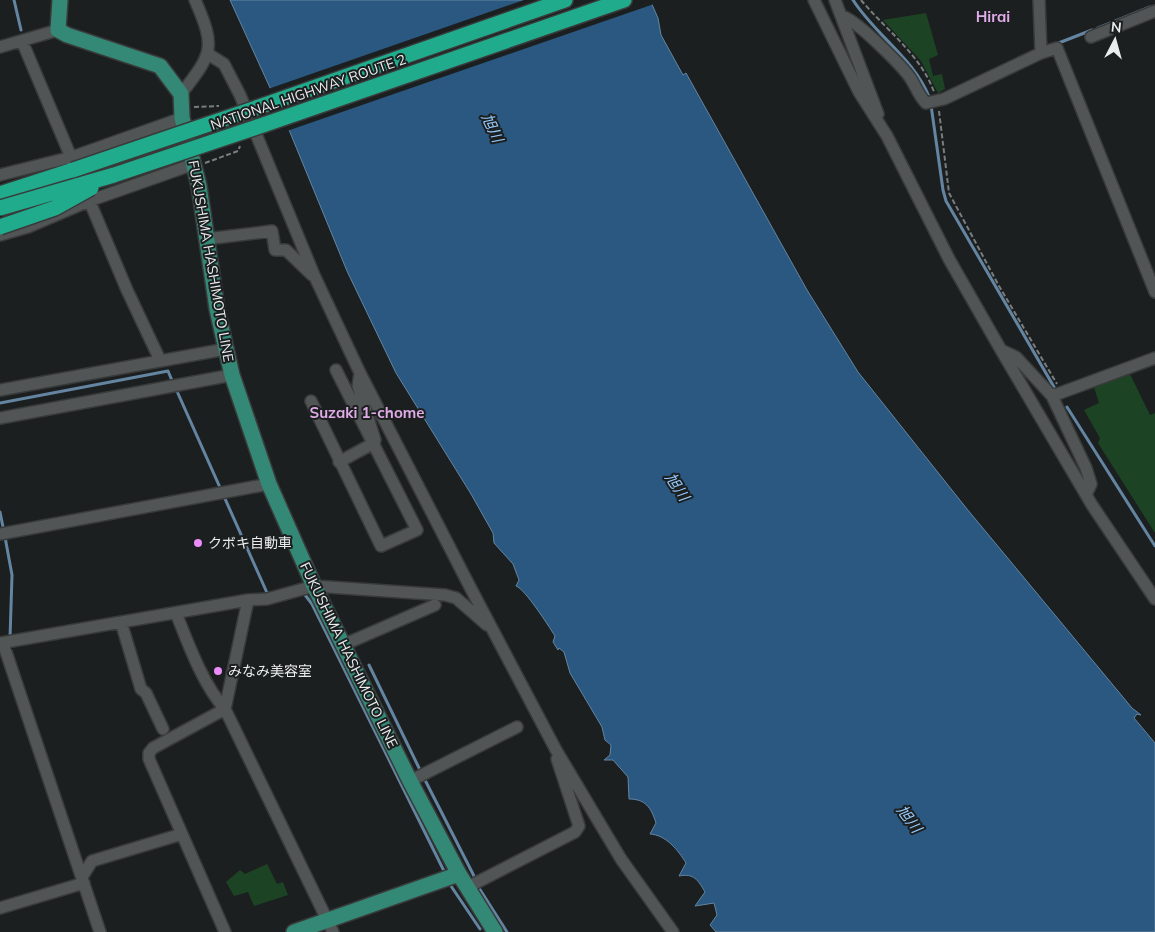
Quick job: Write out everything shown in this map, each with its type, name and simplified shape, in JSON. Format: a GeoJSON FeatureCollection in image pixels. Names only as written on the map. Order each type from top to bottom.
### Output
{"type":"FeatureCollection","features":[{"type":"Feature","properties":{"kind":"highway","name":"NATIONAL HIGHWAY ROUTE 2"},"geometry":{"type":"LineString","coordinates":[[0,194],[73,163],[566,0]]}},
{"type":"Feature","properties":{"kind":"highway","name":"NATIONAL HIGHWAY ROUTE 2"},"geometry":{"type":"LineString","coordinates":[[0,208],[114,175],[624,0]]}},
{"type":"Feature","properties":{"kind":"highway"},"geometry":{"type":"LineString","coordinates":[[0,183],[73,163]]}},
{"type":"Feature","properties":{"kind":"highway"},"geometry":{"type":"LineString","coordinates":[[0,227],[55,208],[114,175]]}},
{"type":"Feature","properties":{"kind":"main road"},"geometry":{"type":"LineString","coordinates":[[60,0],[58,30],[67,35],[160,66],[181,94]]}},
{"type":"Feature","properties":{"kind":"main road","name":"FUKUSHIMA HASHIMOTO LINE"},"geometry":{"type":"LineString","coordinates":[[181,94],[182,118],[194,164],[217,309],[232,375],[306,589],[343,646],[418,777],[459,874],[495,932]]}},
{"type":"Feature","properties":{"kind":"main road"},"geometry":{"type":"LineString","coordinates":[[294,932],[330,927],[459,874]]}},
{"type":"Feature","properties":{"kind":"street"},"geometry":{"type":"LineString","coordinates":[[181,94],[202,67],[208,54],[208,36],[195,0]]}},
{"type":"Feature","properties":{"kind":"street"},"geometry":{"type":"LineString","coordinates":[[814,0],[859,92],[887,136],[949,259],[1086,495],[1155,599]]}},
{"type":"Feature","properties":{"kind":"street"},"geometry":{"type":"LineString","coordinates":[[835,0],[887,136]]}},
{"type":"Feature","properties":{"kind":"street"},"geometry":{"type":"LineString","coordinates":[[1039,0],[1041,53]]}},
{"type":"Feature","properties":{"kind":"street"},"geometry":{"type":"LineString","coordinates":[[1092,37],[1155,11]]}},
{"type":"Feature","properties":{"kind":"street"},"geometry":{"type":"LineString","coordinates":[[841,16],[849,18],[860,26],[911,78],[923,100],[933,102],[1041,53],[1057,48],[1155,292]]}},
{"type":"Feature","properties":{"kind":"street"},"geometry":{"type":"LineString","coordinates":[[0,46],[58,30]]}},
{"type":"Feature","properties":{"kind":"street"},"geometry":{"type":"LineString","coordinates":[[22,41],[89,201],[162,360]]}},
{"type":"Feature","properties":{"kind":"street"},"geometry":{"type":"LineString","coordinates":[[208,54],[224,64],[240,95],[314,276],[360,373],[556,750],[621,859],[673,932]]}},
{"type":"Feature","properties":{"kind":"street"},"geometry":{"type":"LineString","coordinates":[[0,175],[73,163],[182,118]]}},
{"type":"Feature","properties":{"kind":"street"},"geometry":{"type":"LineString","coordinates":[[0,235],[28,227],[89,201],[194,164]]}},
{"type":"Feature","properties":{"kind":"street"},"geometry":{"type":"LineString","coordinates":[[206,239],[272,231],[275,250],[286,250],[314,276]]}},
{"type":"Feature","properties":{"kind":"street"},"geometry":{"type":"LineString","coordinates":[[0,390],[226,349]]}},
{"type":"Feature","properties":{"kind":"street"},"geometry":{"type":"LineString","coordinates":[[1001,350],[1016,357],[1057,394],[1091,484],[1086,495]]}},
{"type":"Feature","properties":{"kind":"street"},"geometry":{"type":"LineString","coordinates":[[1057,394],[1155,358]]}},
{"type":"Feature","properties":{"kind":"street"},"geometry":{"type":"LineString","coordinates":[[311,401],[381,546],[417,530],[336,370]]}},
{"type":"Feature","properties":{"kind":"street"},"geometry":{"type":"LineString","coordinates":[[360,373],[358,386],[375,440],[374,443]]}},
{"type":"Feature","properties":{"kind":"street"},"geometry":{"type":"LineString","coordinates":[[0,418],[232,375]]}},
{"type":"Feature","properties":{"kind":"street"},"geometry":{"type":"LineString","coordinates":[[339,462],[374,443]]}},
{"type":"Feature","properties":{"kind":"street"},"geometry":{"type":"LineString","coordinates":[[0,534],[269,484]]}},
{"type":"Feature","properties":{"kind":"street"},"geometry":{"type":"LineString","coordinates":[[100,932],[83,876],[2,643],[248,600],[267,599],[306,589],[446,595],[456,598],[494,631]]}},
{"type":"Feature","properties":{"kind":"street"},"geometry":{"type":"LineString","coordinates":[[225,710],[248,600]]}},
{"type":"Feature","properties":{"kind":"street"},"geometry":{"type":"LineString","coordinates":[[343,646],[435,605]]}},
{"type":"Feature","properties":{"kind":"street"},"geometry":{"type":"LineString","coordinates":[[176,612],[217,701],[225,710],[330,927]]}},
{"type":"Feature","properties":{"kind":"street"},"geometry":{"type":"LineString","coordinates":[[121,622],[141,689],[146,693],[163,729]]}},
{"type":"Feature","properties":{"kind":"street"},"geometry":{"type":"LineString","coordinates":[[225,710],[153,748],[149,753],[149,759],[225,932]]}},
{"type":"Feature","properties":{"kind":"street"},"geometry":{"type":"LineString","coordinates":[[418,777],[517,727]]}},
{"type":"Feature","properties":{"kind":"street"},"geometry":{"type":"LineString","coordinates":[[468,887],[576,832],[578,826],[559,769],[556,750]]}},
{"type":"Feature","properties":{"kind":"street"},"geometry":{"type":"LineString","coordinates":[[0,908],[83,876],[92,861],[182,834]]}},
{"type":"Feature","properties":{"kind":"path"},"geometry":{"type":"LineString","coordinates":[[861,0],[921,67],[931,82],[949,193],[1057,394]]}},
{"type":"Feature","properties":{"kind":"green space"},"geometry":{"type":"Polygon","coordinates":[[[926,13],[938,55],[929,59],[933,76],[942,74],[945,89],[938,93],[921,61],[883,20],[926,13]]]}},
{"type":"Feature","properties":{"kind":"green space"},"geometry":{"type":"Polygon","coordinates":[[[1130,374],[1150,415],[1155,413],[1155,533],[1098,443],[1100,438],[1084,410],[1099,403],[1094,387],[1130,374]]]}},
{"type":"Feature","properties":{"kind":"green space"},"geometry":{"type":"Polygon","coordinates":[[[267,864],[277,884],[283,882],[288,895],[254,906],[248,892],[234,896],[226,882],[240,870],[245,874],[267,864]]]}},
{"type":"Feature","properties":{"kind":"water","name":"旭川"},"geometry":{"type":"Polygon","coordinates":[[[230,0],[650,0],[658,18],[661,35],[683,75],[686,73],[807,290],[858,372],[967,509],[1132,708],[1141,715],[1137,714],[1134,718],[1155,743],[1155,932],[716,932],[710,925],[717,915],[714,903],[695,906],[705,892],[695,878],[684,875],[679,876],[686,863],[683,858],[666,840],[650,834],[656,823],[652,812],[643,802],[629,799],[628,777],[613,760],[604,760],[610,755],[611,745],[605,740],[602,727],[570,673],[564,652],[559,648],[558,650],[553,642],[555,636],[530,600],[516,586],[519,580],[513,564],[494,543],[493,533],[471,494],[396,373],[347,271],[287,125],[230,0]]]}},
{"type":"Feature","properties":{"kind":"pier"},"geometry":{"type":"Polygon","coordinates":[[[524,0],[652,0],[654,4],[287,131],[268,89],[524,0]]]}},
{"type":"Feature","properties":{"kind":"waterway"},"geometry":{"type":"LineString","coordinates":[[14,0],[21,30]]}},
{"type":"Feature","properties":{"kind":"waterway"},"geometry":{"type":"LineString","coordinates":[[853,0],[872,25],[905,59],[923,84],[930,99]]}},
{"type":"Feature","properties":{"kind":"waterway"},"geometry":{"type":"LineString","coordinates":[[1098,28],[1150,7]]}},
{"type":"Feature","properties":{"kind":"waterway"},"geometry":{"type":"LineString","coordinates":[[1056,44],[1092,30]]}},
{"type":"Feature","properties":{"kind":"waterway"},"geometry":{"type":"LineString","coordinates":[[931,105],[946,201],[1054,387]]}},
{"type":"Feature","properties":{"kind":"waterway"},"geometry":{"type":"LineString","coordinates":[[0,403],[168,371],[173,383]]}},
{"type":"Feature","properties":{"kind":"waterway"},"geometry":{"type":"LineString","coordinates":[[176,389],[268,595]]}},
{"type":"Feature","properties":{"kind":"waterway"},"geometry":{"type":"LineString","coordinates":[[1067,407],[1155,546]]}},
{"type":"Feature","properties":{"kind":"waterway"},"geometry":{"type":"LineString","coordinates":[[0,512],[3,527]]}},
{"type":"Feature","properties":{"kind":"waterway"},"geometry":{"type":"LineString","coordinates":[[5,537],[12,575],[10,638]]}},
{"type":"Feature","properties":{"kind":"waterway"},"geometry":{"type":"LineString","coordinates":[[302,591],[312,604],[445,873]]}},
{"type":"Feature","properties":{"kind":"waterway"},"geometry":{"type":"LineString","coordinates":[[369,665],[421,772]]}},
{"type":"Feature","properties":{"kind":"waterway"},"geometry":{"type":"LineString","coordinates":[[424,778],[475,878]]}},
{"type":"Feature","properties":{"kind":"waterway"},"geometry":{"type":"LineString","coordinates":[[451,886],[480,929]]}},
{"type":"Feature","properties":{"kind":"waterway"},"geometry":{"type":"LineString","coordinates":[[479,888],[507,932]]}},
{"type":"Feature","properties":{"kind":"place","name":"クボキ自動車"},"geometry":{"type":"Point","coordinates":[198,543]}},
{"type":"Feature","properties":{"kind":"place","name":"みなみ美容室"},"geometry":{"type":"Point","coordinates":[218,671]}},
{"type":"Feature","properties":{"kind":"district","name":"Hirai"},"geometry":{"type":"Point","coordinates":[993,17]}},
{"type":"Feature","properties":{"kind":"district","name":"Suzaki 1-chome"},"geometry":{"type":"Point","coordinates":[367,413]}}]}
